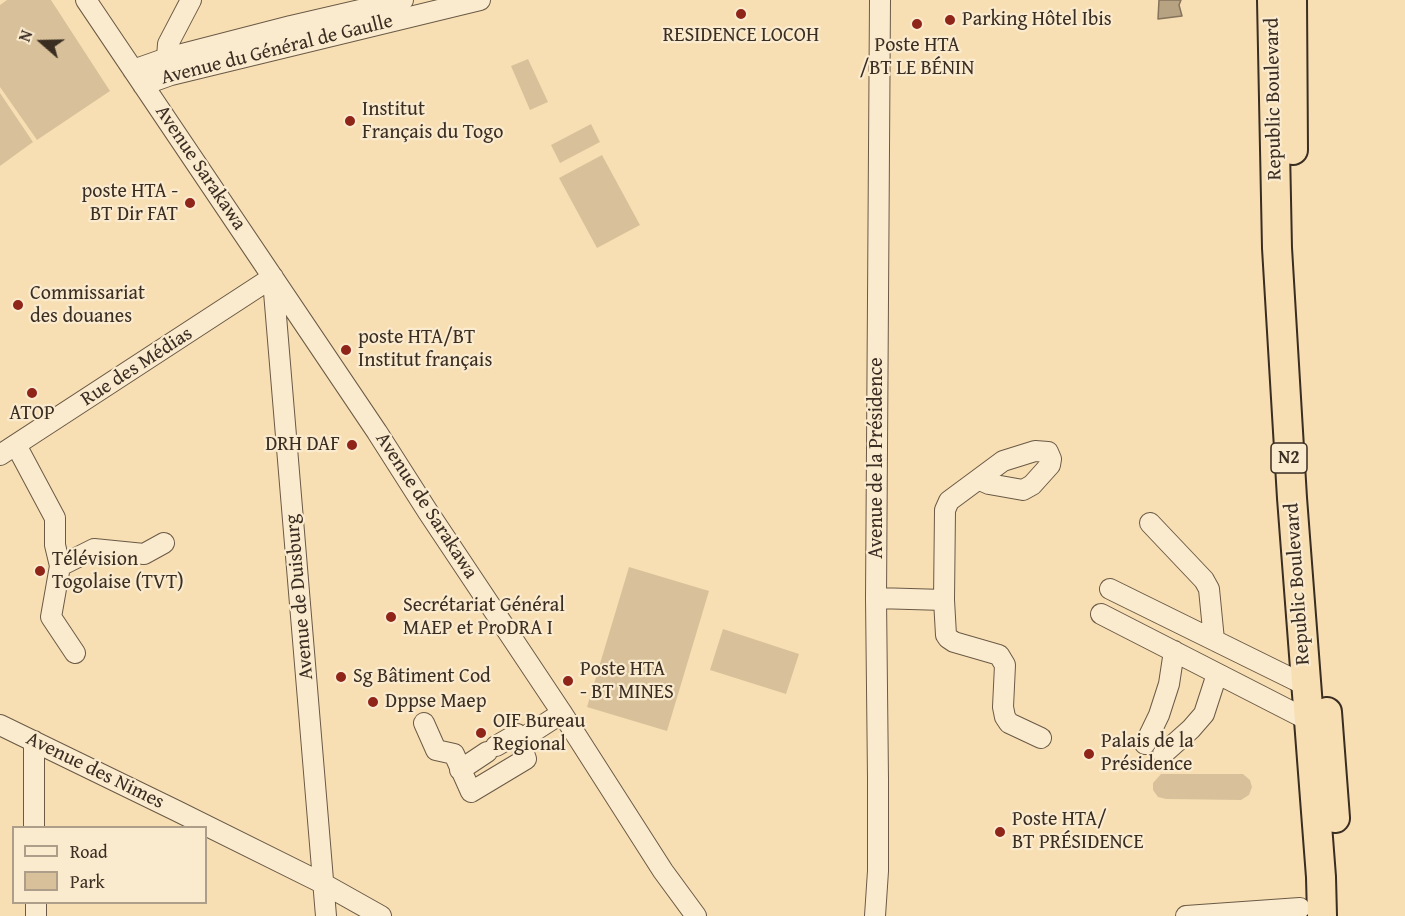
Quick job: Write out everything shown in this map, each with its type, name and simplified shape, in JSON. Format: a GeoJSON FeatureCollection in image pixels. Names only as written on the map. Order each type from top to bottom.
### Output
{"type":"FeatureCollection","features":[{"type":"Feature","properties":{"kind":"highway","name":"Republic Boulevard"},"geometry":{"type":"LineString","coordinates":[[1272,0],[1277,248],[1305,685],[1320,865],[1311,912]]}},
{"type":"Feature","properties":{"kind":"highway","name":"Republic Boulevard"},"geometry":{"type":"LineString","coordinates":[[1292,0],[1293,180],[1298,304],[1309,499],[1333,777],[1339,916]]}},
{"type":"Feature","properties":{"kind":"street","name":"Avenue Sarakawa"},"geometry":{"type":"LineString","coordinates":[[86,0],[273,277]]}},
{"type":"Feature","properties":{"kind":"street"},"geometry":{"type":"LineString","coordinates":[[169,66],[168,44],[191,0]]}},
{"type":"Feature","properties":{"kind":"street","name":"Avenue du Général de Gaulle"},"geometry":{"type":"LineString","coordinates":[[138,77],[291,26],[403,0]]}},
{"type":"Feature","properties":{"kind":"street","name":"Avenue du Général de Gaulle"},"geometry":{"type":"LineString","coordinates":[[169,66],[477,0]]}},
{"type":"Feature","properties":{"kind":"street","name":"Avenue de la Présidence"},"geometry":{"type":"LineString","coordinates":[[874,916],[878,871],[876,598],[880,0]]}},
{"type":"Feature","properties":{"kind":"street","name":"Rue des Médias"},"geometry":{"type":"LineString","coordinates":[[8,450],[273,277]]}},
{"type":"Feature","properties":{"kind":"street","name":"Avenue de Sarakawa"},"geometry":{"type":"LineString","coordinates":[[273,277],[562,713],[663,872],[696,916]]}},
{"type":"Feature","properties":{"kind":"street","name":"Avenue de Duisburg"},"geometry":{"type":"LineString","coordinates":[[273,277],[326,916]]}},
{"type":"Feature","properties":{"kind":"street"},"geometry":{"type":"LineString","coordinates":[[8,450],[55,518],[55,545],[60,566],[51,617],[75,653]]}},
{"type":"Feature","properties":{"kind":"street"},"geometry":{"type":"LineString","coordinates":[[980,480],[949,501],[945,510],[946,635],[954,642],[999,655],[1005,665],[1003,707],[1005,717],[1009,723],[1041,738]]}},
{"type":"Feature","properties":{"kind":"street"},"geometry":{"type":"LineString","coordinates":[[1150,523],[1204,580],[1209,589],[1214,640]]}},
{"type":"Feature","properties":{"kind":"street"},"geometry":{"type":"LineString","coordinates":[[60,566],[94,549],[144,554],[164,543]]}},
{"type":"Feature","properties":{"kind":"street"},"geometry":{"type":"LineString","coordinates":[[1110,589],[1305,685]]}},
{"type":"Feature","properties":{"kind":"street"},"geometry":{"type":"LineString","coordinates":[[876,598],[944,600]]}},
{"type":"Feature","properties":{"kind":"street"},"geometry":{"type":"LineString","coordinates":[[1101,614],[1308,720]]}},
{"type":"Feature","properties":{"kind":"street"},"geometry":{"type":"LineString","coordinates":[[1145,744],[1159,715],[1169,684],[1174,651]]}},
{"type":"Feature","properties":{"kind":"street"},"geometry":{"type":"LineString","coordinates":[[1163,754],[1204,714],[1217,674]]}},
{"type":"Feature","properties":{"kind":"street"},"geometry":{"type":"LineString","coordinates":[[520,740],[562,713]]}},
{"type":"Feature","properties":{"kind":"street"},"geometry":{"type":"LineString","coordinates":[[424,723],[436,750],[454,754],[460,770],[471,792],[526,759],[517,734],[460,770]]}},
{"type":"Feature","properties":{"kind":"street","name":"Avenue des Nimes"},"geometry":{"type":"LineString","coordinates":[[0,725],[206,826]]}},
{"type":"Feature","properties":{"kind":"street"},"geometry":{"type":"LineString","coordinates":[[33,741],[34,826]]}},
{"type":"Feature","properties":{"kind":"street","name":"Avenue des Nimes"},"geometry":{"type":"LineString","coordinates":[[207,827],[324,884],[381,916]]}},
{"type":"Feature","properties":{"kind":"street"},"geometry":{"type":"LineString","coordinates":[[1186,916],[1311,912]]}},
{"type":"Feature","properties":{"kind":"green space"},"geometry":{"type":"Polygon","coordinates":[[[7,0],[51,0],[110,91],[37,140],[0,87],[0,5],[7,0]]]}},
{"type":"Feature","properties":{"kind":"green space"},"geometry":{"type":"Polygon","coordinates":[[[528,59],[548,102],[530,110],[511,66],[528,59]]]}},
{"type":"Feature","properties":{"kind":"green space"},"geometry":{"type":"Polygon","coordinates":[[[0,93],[33,142],[0,166],[0,93]]]}},
{"type":"Feature","properties":{"kind":"green space"},"geometry":{"type":"Polygon","coordinates":[[[591,124],[600,142],[560,163],[551,145],[591,124]]]}},
{"type":"Feature","properties":{"kind":"green space"},"geometry":{"type":"Polygon","coordinates":[[[602,155],[640,225],[597,248],[559,178],[602,155]]]}},
{"type":"Feature","properties":{"kind":"green space"},"geometry":{"type":"Polygon","coordinates":[[[629,567],[709,591],[667,731],[587,707],[629,567]]]}},
{"type":"Feature","properties":{"kind":"green space"},"geometry":{"type":"Polygon","coordinates":[[[723,629],[799,654],[786,694],[710,670],[723,629]]]}},
{"type":"Feature","properties":{"kind":"green space"},"geometry":{"type":"Polygon","coordinates":[[[1161,774],[1243,774],[1250,780],[1252,787],[1249,795],[1241,800],[1166,799],[1158,797],[1153,790],[1153,783],[1161,774]]]}},
{"type":"Feature","properties":{"kind":"shaded area"},"geometry":{"type":"Polygon","coordinates":[[[1159,0],[1181,0],[1179,5],[1182,16],[1158,19],[1159,0]]]}},
{"type":"Feature","properties":{"kind":"place","name":"RESIDENCE LOCOH"},"geometry":{"type":"Point","coordinates":[741,14]}},
{"type":"Feature","properties":{"kind":"place","name":"Parking Hôtel Ibis"},"geometry":{"type":"Point","coordinates":[950,20]}},
{"type":"Feature","properties":{"kind":"place","name":"Poste HTA /BT LE BÉNIN"},"geometry":{"type":"Point","coordinates":[917,24]}},
{"type":"Feature","properties":{"kind":"place","name":"Institut Français du Togo"},"geometry":{"type":"Point","coordinates":[350,121]}},
{"type":"Feature","properties":{"kind":"place","name":"poste HTA - BT Dir FAT"},"geometry":{"type":"Point","coordinates":[190,203]}},
{"type":"Feature","properties":{"kind":"place","name":"Commissariat des douanes"},"geometry":{"type":"Point","coordinates":[18,305]}},
{"type":"Feature","properties":{"kind":"place","name":"poste HTA/BT Institut français"},"geometry":{"type":"Point","coordinates":[346,350]}},
{"type":"Feature","properties":{"kind":"place","name":"ATOP"},"geometry":{"type":"Point","coordinates":[32,393]}},
{"type":"Feature","properties":{"kind":"place","name":"DRH DAF"},"geometry":{"type":"Point","coordinates":[352,445]}},
{"type":"Feature","properties":{"kind":"place","name":"Télévision Togolaise (TVT)"},"geometry":{"type":"Point","coordinates":[40,571]}},
{"type":"Feature","properties":{"kind":"place","name":"Secrétariat Général MAEP et ProDRA I"},"geometry":{"type":"Point","coordinates":[391,617]}},
{"type":"Feature","properties":{"kind":"place","name":"Sg Bâtiment Cod"},"geometry":{"type":"Point","coordinates":[341,677]}},
{"type":"Feature","properties":{"kind":"place","name":"Poste HTA - BT MINES"},"geometry":{"type":"Point","coordinates":[568,681]}},
{"type":"Feature","properties":{"kind":"place","name":"Dppse Maep"},"geometry":{"type":"Point","coordinates":[373,702]}},
{"type":"Feature","properties":{"kind":"place","name":"OIF Bureau Regional"},"geometry":{"type":"Point","coordinates":[481,733]}},
{"type":"Feature","properties":{"kind":"place","name":"Palais de la Présidence"},"geometry":{"type":"Point","coordinates":[1089,754]}},
{"type":"Feature","properties":{"kind":"place","name":"Poste HTA/ BT PRÉSIDENCE"},"geometry":{"type":"Point","coordinates":[1000,832]}}]}
